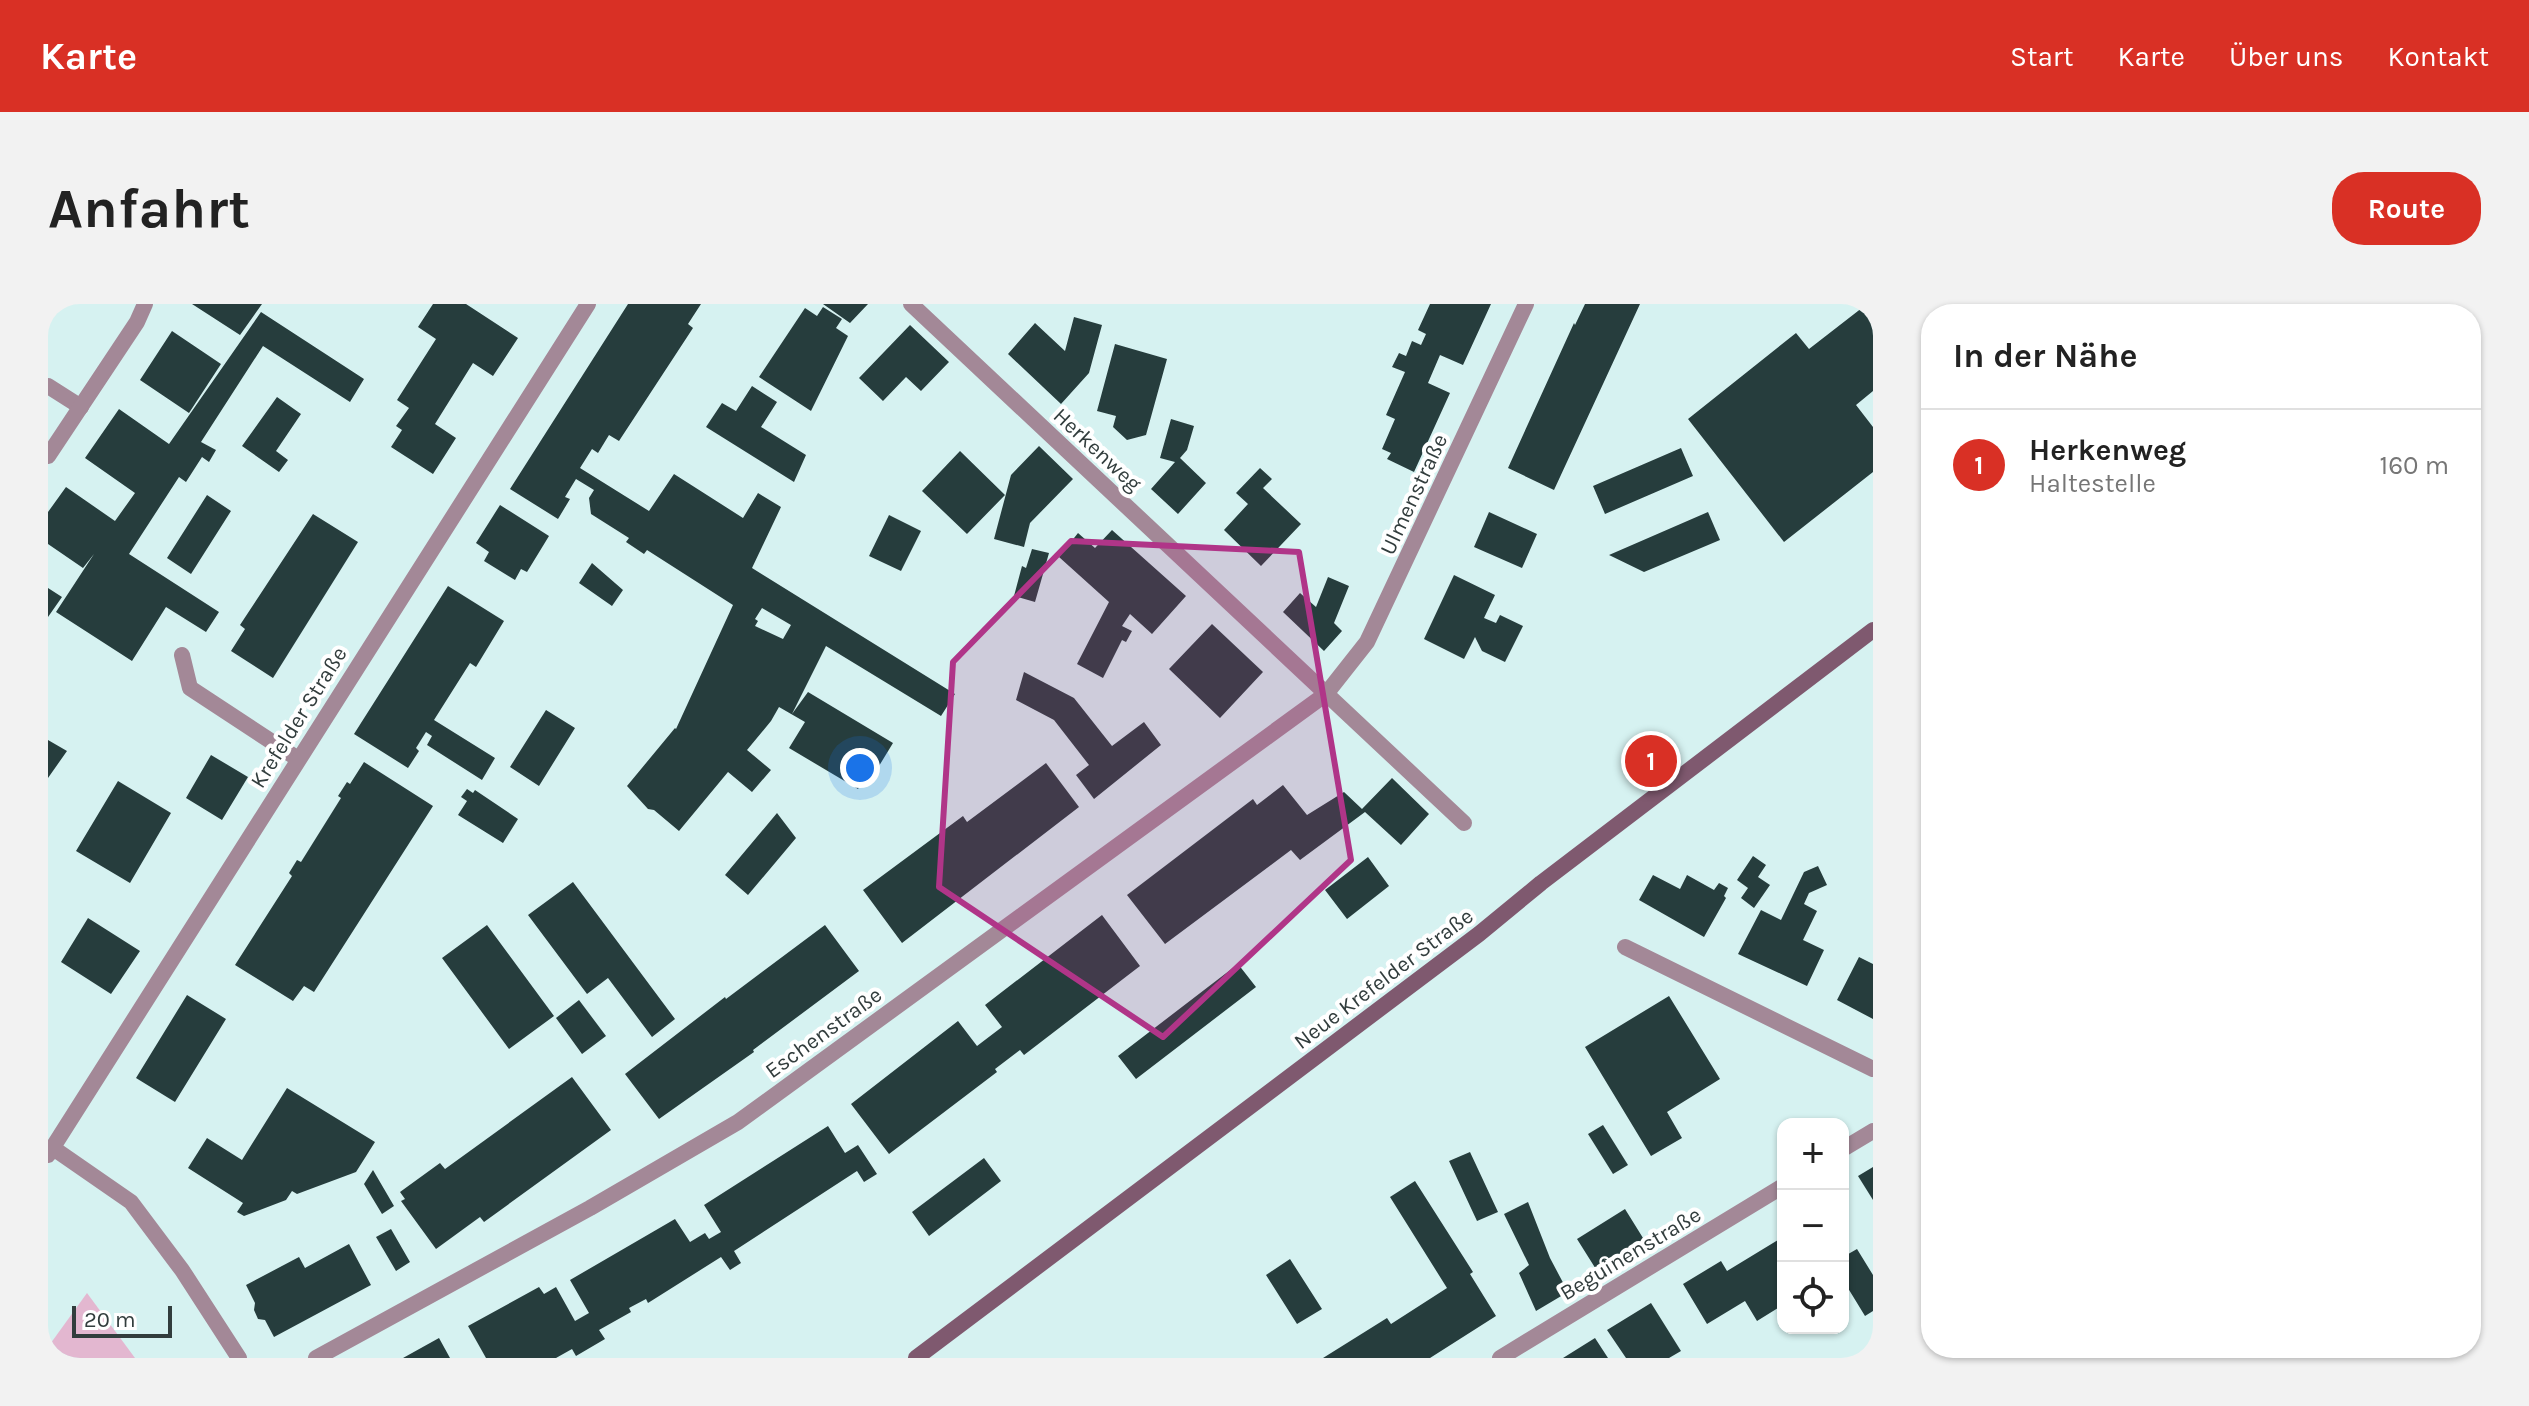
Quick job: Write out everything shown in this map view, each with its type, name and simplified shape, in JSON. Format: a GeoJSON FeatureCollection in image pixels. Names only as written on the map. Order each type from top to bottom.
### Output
{"type":"FeatureCollection","features":[{"type":"Feature","properties":{"kind":"main road","name":"Neue Krefelder Straße"},"geometry":{"type":"LineString","coordinates":[[916,1358],[1479,934],[1541,883],[1873,630]]}},
{"type":"Feature","properties":{"kind":"street"},"geometry":{"type":"LineString","coordinates":[[48,456],[137,322],[145,304]]}},
{"type":"Feature","properties":{"kind":"street","name":"Krefelder Straße"},"geometry":{"type":"LineString","coordinates":[[50,1152],[588,304]]}},
{"type":"Feature","properties":{"kind":"street","name":"Herkenweg"},"geometry":{"type":"LineString","coordinates":[[911,304],[1464,823]]}},
{"type":"Feature","properties":{"kind":"street","name":"Ulmenstraße"},"geometry":{"type":"LineString","coordinates":[[1326,694],[1367,642],[1526,304]]}},
{"type":"Feature","properties":{"kind":"street"},"geometry":{"type":"LineString","coordinates":[[48,386],[81,407]]}},
{"type":"Feature","properties":{"kind":"street"},"geometry":{"type":"LineString","coordinates":[[182,655],[190,688],[298,759]]}},
{"type":"Feature","properties":{"kind":"street","name":"Eschenstraße"},"geometry":{"type":"LineString","coordinates":[[316,1358],[590,1208],[738,1122],[1326,694]]}},
{"type":"Feature","properties":{"kind":"street"},"geometry":{"type":"LineString","coordinates":[[1625,947],[1873,1069]]}},
{"type":"Feature","properties":{"kind":"street"},"geometry":{"type":"LineString","coordinates":[[1849,1145],[1873,1131]]}},
{"type":"Feature","properties":{"kind":"street"},"geometry":{"type":"LineString","coordinates":[[50,1152],[131,1202],[182,1270],[239,1358]]}},
{"type":"Feature","properties":{"kind":"street","name":"Beguinenstraße"},"geometry":{"type":"LineString","coordinates":[[1500,1358],[1777,1190]]}},
{"type":"Feature","properties":{"kind":"highlighted area"},"geometry":{"type":"Polygon","coordinates":[[[1071,541],[1299,552],[1351,860],[1163,1037],[939,887],[953,662],[1071,541]]]}},
{"type":"Feature","properties":{"kind":"shaded area"},"geometry":{"type":"Polygon","coordinates":[[[87,1293],[135,1358],[48,1358],[48,1347],[87,1293]]]}},
{"type":"Feature","properties":{"kind":"building"},"geometry":{"type":"Polygon","coordinates":[[[192,304],[262,304],[240,335],[192,304]]]}},
{"type":"Feature","properties":{"kind":"building"},"geometry":{"type":"Polygon","coordinates":[[[433,304],[466,304],[518,338],[493,376],[473,363],[435,424],[456,438],[433,474],[391,447],[402,430],[396,426],[409,408],[397,400],[436,339],[418,327],[433,304]]]}},
{"type":"Feature","properties":{"kind":"building"},"geometry":{"type":"Polygon","coordinates":[[[628,304],[701,304],[688,324],[693,328],[619,441],[609,435],[598,453],[592,449],[580,468],[649,511],[674,474],[743,518],[758,493],[781,507],[752,568],[955,694],[941,716],[826,646],[792,714],[808,692],[893,743],[879,766],[873,763],[858,789],[789,748],[805,722],[779,707],[747,750],[771,770],[752,792],[728,772],[679,831],[654,810],[648,809],[627,786],[676,729],[733,605],[647,550],[644,554],[626,542],[629,538],[591,514],[589,498],[594,490],[576,479],[565,497],[570,499],[558,519],[510,489],[628,304]],[[762,608],[755,619],[758,621],[755,626],[783,639],[791,625],[762,608]]]}},
{"type":"Feature","properties":{"kind":"building"},"geometry":{"type":"Polygon","coordinates":[[[823,304],[868,304],[850,323],[823,304]]]}},
{"type":"Feature","properties":{"kind":"building"},"geometry":{"type":"Polygon","coordinates":[[[1430,304],[1491,304],[1463,365],[1440,355],[1428,383],[1450,393],[1414,472],[1387,459],[1391,453],[1382,449],[1395,419],[1386,415],[1405,372],[1392,367],[1399,353],[1406,356],[1412,341],[1421,345],[1426,334],[1418,330],[1430,304]]]}},
{"type":"Feature","properties":{"kind":"building"},"geometry":{"type":"Polygon","coordinates":[[[1585,304],[1640,304],[1554,490],[1508,468],[1585,304]]]}},
{"type":"Feature","properties":{"kind":"building"},"geometry":{"type":"Polygon","coordinates":[[[1867,304],[1873,304],[1873,391],[1856,405],[1873,427],[1873,472],[1784,542],[1688,419],[1796,333],[1809,349],[1867,304]]]}},
{"type":"Feature","properties":{"kind":"building"},"geometry":{"type":"Polygon","coordinates":[[[823,307],[842,319],[836,328],[848,336],[811,411],[759,377],[805,308],[817,316],[823,307]]]}},
{"type":"Feature","properties":{"kind":"building"},"geometry":{"type":"Polygon","coordinates":[[[261,312],[364,379],[350,402],[263,346],[201,442],[216,450],[209,462],[202,457],[186,482],[179,477],[129,554],[219,612],[206,632],[166,607],[132,661],[56,612],[94,554],[83,568],[48,544],[48,512],[66,487],[115,521],[135,493],[85,458],[119,409],[169,444],[261,312]]]}},
{"type":"Feature","properties":{"kind":"building"},"geometry":{"type":"Polygon","coordinates":[[[1074,317],[1102,325],[1089,373],[1061,404],[1008,354],[1035,323],[1065,351],[1074,317]]]}},
{"type":"Feature","properties":{"kind":"building"},"geometry":{"type":"Polygon","coordinates":[[[910,325],[949,362],[921,391],[906,377],[883,401],[859,378],[910,325]]]}},
{"type":"Feature","properties":{"kind":"building"},"geometry":{"type":"Polygon","coordinates":[[[172,331],[221,364],[189,413],[140,380],[172,331]]]}},
{"type":"Feature","properties":{"kind":"building"},"geometry":{"type":"Polygon","coordinates":[[[1115,344],[1167,359],[1146,435],[1127,440],[1113,427],[1116,416],[1097,411],[1115,344]]]}},
{"type":"Feature","properties":{"kind":"building"},"geometry":{"type":"Polygon","coordinates":[[[752,386],[777,402],[761,427],[806,455],[794,482],[706,427],[722,403],[736,411],[752,386]]]}},
{"type":"Feature","properties":{"kind":"building"},"geometry":{"type":"Polygon","coordinates":[[[277,397],[301,414],[276,451],[288,460],[279,472],[242,446],[277,397]]]}},
{"type":"Feature","properties":{"kind":"building"},"geometry":{"type":"Polygon","coordinates":[[[1171,419],[1194,426],[1187,450],[1180,458],[1206,483],[1178,514],[1151,489],[1175,462],[1160,458],[1171,419]]]}},
{"type":"Feature","properties":{"kind":"building"},"geometry":{"type":"Polygon","coordinates":[[[1039,446],[1073,479],[1030,523],[1024,547],[994,539],[1011,475],[1039,446]]]}},
{"type":"Feature","properties":{"kind":"building"},"geometry":{"type":"Polygon","coordinates":[[[1681,448],[1693,476],[1605,514],[1593,486],[1681,448]]]}},
{"type":"Feature","properties":{"kind":"building"},"geometry":{"type":"Polygon","coordinates":[[[960,451],[1005,495],[967,534],[922,491],[960,451]]]}},
{"type":"Feature","properties":{"kind":"building"},"geometry":{"type":"Polygon","coordinates":[[[1260,468],[1272,479],[1263,488],[1301,524],[1261,566],[1224,530],[1248,504],[1236,493],[1260,468]]]}},
{"type":"Feature","properties":{"kind":"building"},"geometry":{"type":"Polygon","coordinates":[[[207,495],[231,511],[191,574],[167,558],[207,495]]]}},
{"type":"Feature","properties":{"kind":"building"},"geometry":{"type":"Polygon","coordinates":[[[500,505],[549,536],[527,572],[521,569],[515,580],[484,561],[489,552],[476,543],[500,505]]]}},
{"type":"Feature","properties":{"kind":"building"},"geometry":{"type":"Polygon","coordinates":[[[1489,512],[1537,534],[1522,568],[1474,547],[1489,512]]]}},
{"type":"Feature","properties":{"kind":"building"},"geometry":{"type":"Polygon","coordinates":[[[1708,512],[1720,540],[1644,572],[1609,555],[1708,512]]]}},
{"type":"Feature","properties":{"kind":"building"},"geometry":{"type":"Polygon","coordinates":[[[313,514],[358,542],[273,678],[231,651],[245,629],[240,625],[313,514]]]}},
{"type":"Feature","properties":{"kind":"building"},"geometry":{"type":"Polygon","coordinates":[[[889,515],[921,531],[901,571],[869,556],[889,515]]]}},
{"type":"Feature","properties":{"kind":"building"},"geometry":{"type":"Polygon","coordinates":[[[1112,530],[1186,596],[1152,634],[1130,614],[1122,626],[1132,631],[1126,642],[1122,640],[1103,678],[1077,664],[1109,602],[1059,557],[1078,533],[1095,548],[1112,530]]]}},
{"type":"Feature","properties":{"kind":"building"},"geometry":{"type":"Polygon","coordinates":[[[1032,549],[1049,553],[1035,602],[1014,596],[1022,566],[1026,568],[1032,549]]]}},
{"type":"Feature","properties":{"kind":"building"},"geometry":{"type":"Polygon","coordinates":[[[592,563],[623,590],[612,606],[579,583],[592,563]]]}},
{"type":"Feature","properties":{"kind":"building"},"geometry":{"type":"Polygon","coordinates":[[[1454,575],[1495,595],[1484,618],[1496,623],[1500,615],[1523,626],[1505,662],[1482,651],[1475,637],[1464,659],[1424,639],[1454,575]]]}},
{"type":"Feature","properties":{"kind":"building"},"geometry":{"type":"Polygon","coordinates":[[[1328,577],[1349,586],[1334,623],[1342,631],[1324,651],[1283,612],[1300,593],[1316,607],[1328,577]]]}},
{"type":"Feature","properties":{"kind":"building"},"geometry":{"type":"Polygon","coordinates":[[[448,586],[504,621],[476,667],[470,663],[434,720],[495,758],[482,780],[427,745],[432,736],[426,732],[408,768],[354,734],[448,586]]]}},
{"type":"Feature","properties":{"kind":"building"},"geometry":{"type":"Polygon","coordinates":[[[48,588],[62,597],[48,617],[48,588]]]}},
{"type":"Feature","properties":{"kind":"building"},"geometry":{"type":"Polygon","coordinates":[[[1212,624],[1263,672],[1220,718],[1169,669],[1212,624]]]}},
{"type":"Feature","properties":{"kind":"building"},"geometry":{"type":"Polygon","coordinates":[[[1024,672],[1074,698],[1112,746],[1144,722],[1161,745],[1094,799],[1076,775],[1089,765],[1054,720],[1016,700],[1024,672]]]}},
{"type":"Feature","properties":{"kind":"building"},"geometry":{"type":"Polygon","coordinates":[[[546,710],[575,728],[539,786],[510,767],[546,710]]]}},
{"type":"Feature","properties":{"kind":"building"},"geometry":{"type":"Polygon","coordinates":[[[48,740],[67,751],[48,778],[48,740]]]}},
{"type":"Feature","properties":{"kind":"building"},"geometry":{"type":"Polygon","coordinates":[[[211,755],[248,777],[222,820],[186,798],[211,755]]]}},
{"type":"Feature","properties":{"kind":"building"},"geometry":{"type":"Polygon","coordinates":[[[364,762],[433,806],[314,992],[304,986],[293,1001],[235,965],[292,876],[289,873],[297,860],[301,862],[341,798],[338,796],[364,762]]]}},
{"type":"Feature","properties":{"kind":"building"},"geometry":{"type":"Polygon","coordinates":[[[1046,763],[1079,807],[902,943],[863,890],[963,816],[967,822],[1046,763]]]}},
{"type":"Feature","properties":{"kind":"building"},"geometry":{"type":"Polygon","coordinates":[[[1392,778],[1429,814],[1401,845],[1365,812],[1300,860],[1291,850],[1165,944],[1127,895],[1253,799],[1257,805],[1283,785],[1307,815],[1344,792],[1362,809],[1392,778]]]}},
{"type":"Feature","properties":{"kind":"building"},"geometry":{"type":"Polygon","coordinates":[[[118,781],[171,813],[130,883],[76,851],[118,781]]]}},
{"type":"Feature","properties":{"kind":"building"},"geometry":{"type":"Polygon","coordinates":[[[467,789],[473,793],[475,790],[518,819],[503,843],[458,815],[467,801],[461,797],[467,789]]]}},
{"type":"Feature","properties":{"kind":"building"},"geometry":{"type":"Polygon","coordinates":[[[777,813],[796,838],[748,895],[725,875],[777,813]]]}},
{"type":"Feature","properties":{"kind":"building"},"geometry":{"type":"Polygon","coordinates":[[[1753,856],[1766,865],[1758,877],[1770,885],[1754,908],[1741,898],[1748,888],[1737,880],[1753,856]]]}},
{"type":"Feature","properties":{"kind":"building"},"geometry":{"type":"Polygon","coordinates":[[[1368,857],[1389,886],[1347,919],[1325,890],[1368,857]]]}},
{"type":"Feature","properties":{"kind":"building"},"geometry":{"type":"Polygon","coordinates":[[[1818,866],[1827,885],[1809,893],[1804,904],[1817,911],[1803,940],[1824,950],[1807,986],[1738,954],[1761,910],[1781,920],[1804,872],[1818,866]]]}},
{"type":"Feature","properties":{"kind":"building"},"geometry":{"type":"Polygon","coordinates":[[[1653,875],[1680,889],[1687,875],[1714,890],[1719,883],[1728,888],[1726,898],[1704,937],[1639,900],[1653,875]]]}},
{"type":"Feature","properties":{"kind":"building"},"geometry":{"type":"Polygon","coordinates":[[[573,882],[675,1019],[652,1037],[608,978],[587,994],[528,915],[573,882]]]}},
{"type":"Feature","properties":{"kind":"building"},"geometry":{"type":"Polygon","coordinates":[[[1102,915],[1140,966],[1024,1055],[1020,1050],[995,1069],[997,1072],[889,1154],[851,1104],[958,1021],[977,1046],[1002,1027],[985,1005],[1102,915]]]}},
{"type":"Feature","properties":{"kind":"building"},"geometry":{"type":"Polygon","coordinates":[[[88,918],[140,951],[111,994],[61,962],[88,918]]]}},
{"type":"Feature","properties":{"kind":"building"},"geometry":{"type":"Polygon","coordinates":[[[487,925],[554,1016],[509,1049],[442,958],[487,925]]]}},
{"type":"Feature","properties":{"kind":"building"},"geometry":{"type":"Polygon","coordinates":[[[825,925],[859,971],[754,1052],[659,1119],[625,1074],[825,925]]]}},
{"type":"Feature","properties":{"kind":"building"},"geometry":{"type":"Polygon","coordinates":[[[1859,957],[1873,964],[1873,1019],[1837,1000],[1859,957]]]}},
{"type":"Feature","properties":{"kind":"building"},"geometry":{"type":"Polygon","coordinates":[[[1238,964],[1256,987],[1136,1079],[1118,1056],[1238,964]]]}},
{"type":"Feature","properties":{"kind":"building"},"geometry":{"type":"Polygon","coordinates":[[[187,995],[226,1019],[175,1102],[136,1078],[187,995]]]}},
{"type":"Feature","properties":{"kind":"building"},"geometry":{"type":"Polygon","coordinates":[[[1669,996],[1720,1079],[1667,1112],[1682,1138],[1651,1156],[1585,1047],[1669,996]]]}},
{"type":"Feature","properties":{"kind":"building"},"geometry":{"type":"Polygon","coordinates":[[[579,1000],[606,1036],[582,1054],[556,1018],[579,1000]]]}},
{"type":"Feature","properties":{"kind":"building"},"geometry":{"type":"Polygon","coordinates":[[[572,1077],[611,1130],[484,1222],[480,1217],[436,1249],[401,1201],[405,1199],[400,1192],[440,1163],[445,1169],[572,1077]]]}},
{"type":"Feature","properties":{"kind":"building"},"geometry":{"type":"Polygon","coordinates":[[[287,1088],[375,1142],[356,1172],[297,1194],[292,1191],[286,1200],[244,1216],[237,1212],[243,1203],[188,1168],[207,1138],[242,1160],[287,1088]]]}},
{"type":"Feature","properties":{"kind":"building"},"geometry":{"type":"Polygon","coordinates":[[[1603,1125],[1628,1165],[1613,1174],[1588,1134],[1603,1125]]]}},
{"type":"Feature","properties":{"kind":"building"},"geometry":{"type":"Polygon","coordinates":[[[828,1126],[845,1153],[858,1145],[877,1174],[864,1182],[857,1171],[734,1251],[741,1263],[730,1270],[721,1257],[648,1303],[646,1299],[629,1308],[631,1312],[599,1330],[605,1339],[576,1356],[572,1349],[556,1358],[486,1358],[468,1326],[539,1287],[544,1294],[556,1287],[575,1321],[589,1313],[570,1280],[675,1219],[690,1242],[705,1233],[709,1239],[721,1232],[704,1205],[828,1126]]]}},
{"type":"Feature","properties":{"kind":"building"},"geometry":{"type":"Polygon","coordinates":[[[1470,1152],[1498,1212],[1477,1221],[1449,1161],[1470,1152]]]}},
{"type":"Feature","properties":{"kind":"building"},"geometry":{"type":"Polygon","coordinates":[[[984,1158],[1001,1181],[929,1236],[912,1212],[984,1158]]]}},
{"type":"Feature","properties":{"kind":"building"},"geometry":{"type":"Polygon","coordinates":[[[1873,1167],[1873,1200],[1858,1176],[1873,1167]]]}},
{"type":"Feature","properties":{"kind":"building"},"geometry":{"type":"Polygon","coordinates":[[[373,1170],[394,1206],[382,1214],[364,1184],[373,1170]]]}},
{"type":"Feature","properties":{"kind":"building"},"geometry":{"type":"Polygon","coordinates":[[[1415,1181],[1473,1272],[1470,1274],[1496,1316],[1430,1358],[1323,1358],[1387,1318],[1391,1324],[1447,1288],[1390,1197],[1415,1181]]]}},
{"type":"Feature","properties":{"kind":"building"},"geometry":{"type":"Polygon","coordinates":[[[1528,1202],[1550,1258],[1568,1292],[1536,1311],[1519,1273],[1529,1265],[1504,1214],[1528,1202]]]}},
{"type":"Feature","properties":{"kind":"building"},"geometry":{"type":"Polygon","coordinates":[[[1625,1209],[1648,1246],[1599,1274],[1577,1239],[1625,1209]]]}},
{"type":"Feature","properties":{"kind":"building"},"geometry":{"type":"Polygon","coordinates":[[[391,1229],[410,1262],[396,1271],[376,1237],[391,1229]]]}},
{"type":"Feature","properties":{"kind":"building"},"geometry":{"type":"Polygon","coordinates":[[[1777,1241],[1777,1309],[1757,1321],[1745,1301],[1707,1324],[1683,1284],[1721,1261],[1727,1271],[1777,1241]]]}},
{"type":"Feature","properties":{"kind":"building"},"geometry":{"type":"Polygon","coordinates":[[[349,1244],[371,1285],[274,1337],[265,1320],[258,1319],[255,1303],[246,1285],[299,1257],[305,1268],[349,1244]]]}},
{"type":"Feature","properties":{"kind":"building"},"geometry":{"type":"Polygon","coordinates":[[[1857,1249],[1873,1275],[1873,1311],[1865,1316],[1849,1290],[1849,1254],[1857,1249]]]}},
{"type":"Feature","properties":{"kind":"building"},"geometry":{"type":"Polygon","coordinates":[[[1290,1259],[1322,1309],[1297,1324],[1266,1275],[1290,1259]]]}},
{"type":"Feature","properties":{"kind":"building"},"geometry":{"type":"Polygon","coordinates":[[[1651,1303],[1681,1351],[1669,1358],[1626,1358],[1607,1330],[1651,1303]]]}},
{"type":"Feature","properties":{"kind":"building"},"geometry":{"type":"Polygon","coordinates":[[[439,1338],[450,1358],[403,1358],[439,1338]]]}},
{"type":"Feature","properties":{"kind":"building"},"geometry":{"type":"Polygon","coordinates":[[[1595,1338],[1608,1358],[1563,1358],[1595,1338]]]}},
{"type":"Feature","properties":{"kind":"place","name":"Herkenweg"},"geometry":{"type":"Point","coordinates":[1651,761]}}]}
